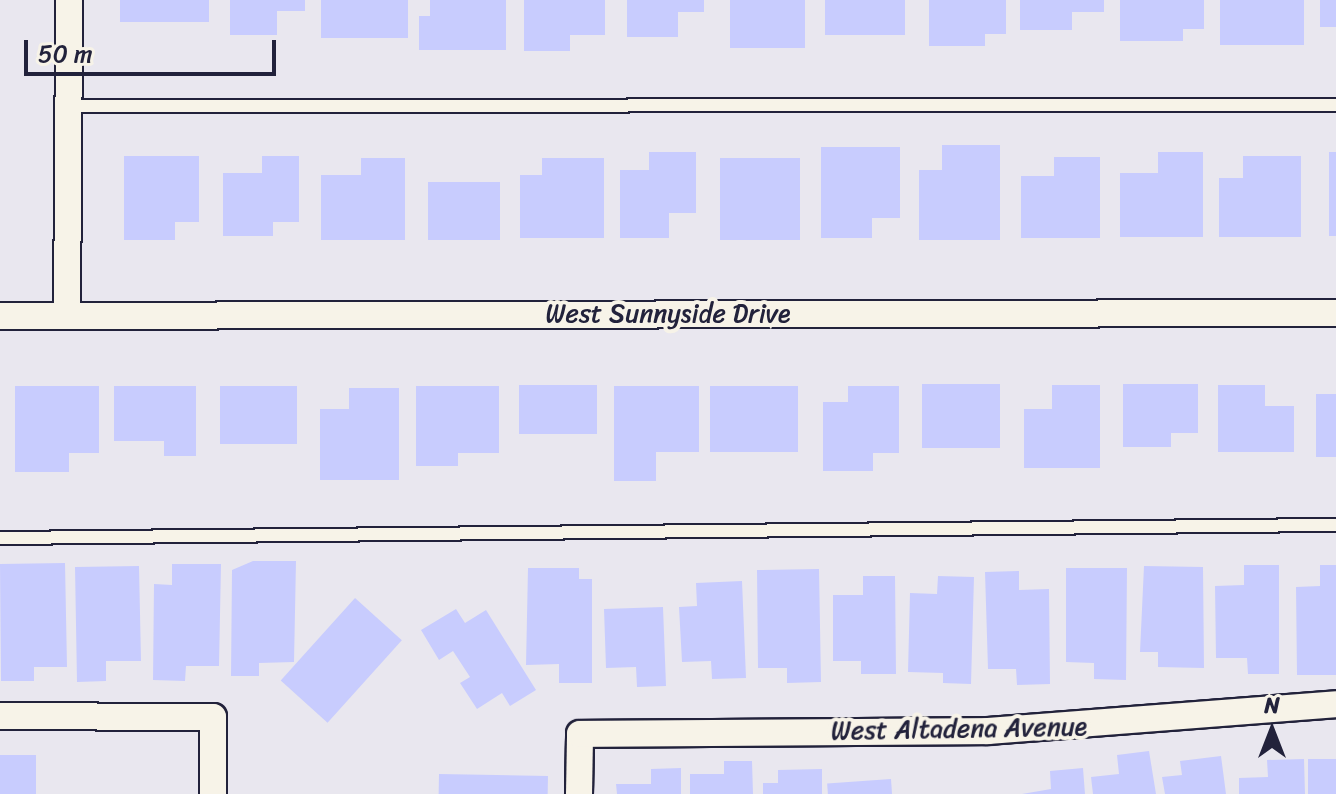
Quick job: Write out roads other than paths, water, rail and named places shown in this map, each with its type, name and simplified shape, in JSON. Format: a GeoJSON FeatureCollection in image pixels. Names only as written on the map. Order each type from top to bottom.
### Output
{"type":"FeatureCollection","features":[{"type":"Feature","properties":{"kind":"street"},"geometry":{"type":"LineString","coordinates":[[67,315],[69,0]]}},
{"type":"Feature","properties":{"kind":"street","name":"West Sunnyside Drive"},"geometry":{"type":"LineString","coordinates":[[0,316],[1336,313]]}},
{"type":"Feature","properties":{"kind":"street","name":"West Altadena Avenue"},"geometry":{"type":"LineString","coordinates":[[579,794],[580,734],[1035,729],[1336,704]]}},
{"type":"Feature","properties":{"kind":"street"},"geometry":{"type":"LineString","coordinates":[[0,716],[213,717],[213,794]]}},
{"type":"Feature","properties":{"kind":"lane"},"geometry":{"type":"LineString","coordinates":[[68,106],[1336,105]]}},
{"type":"Feature","properties":{"kind":"lane"},"geometry":{"type":"LineString","coordinates":[[0,538],[1336,525]]}}]}
